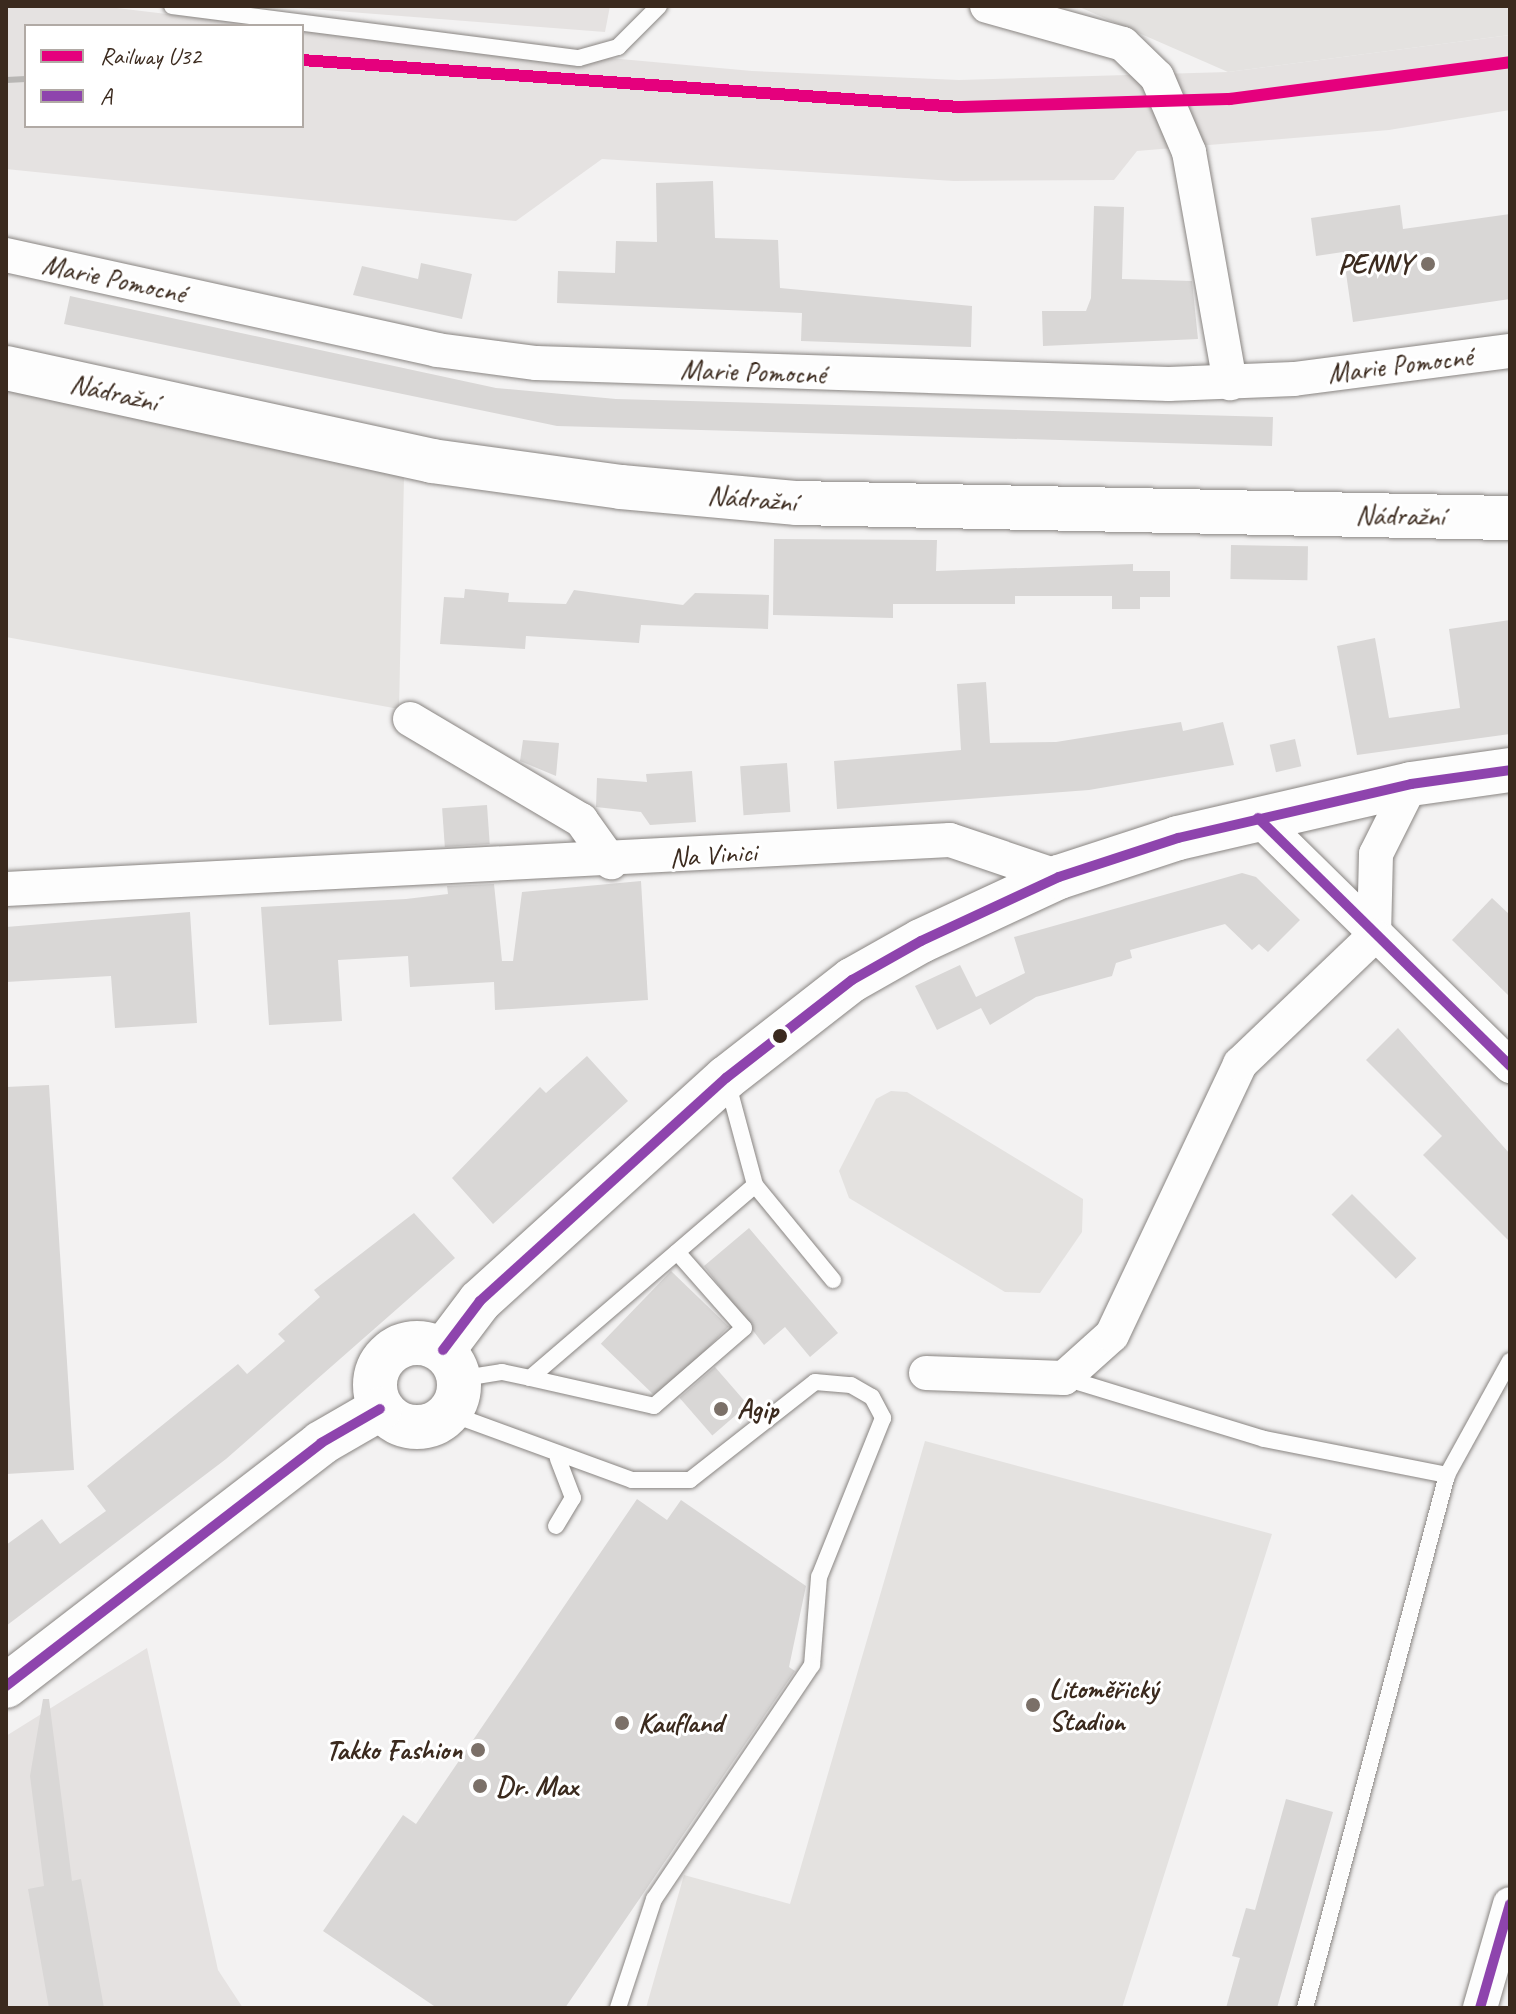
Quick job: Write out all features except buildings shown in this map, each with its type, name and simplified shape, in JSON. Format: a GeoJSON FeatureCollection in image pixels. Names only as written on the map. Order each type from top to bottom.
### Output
{"type":"FeatureCollection","features":[{"type":"Feature","properties":{"kind":"main road","name":"Nádražní"},"geometry":{"type":"LineString","coordinates":[[6,368],[432,461],[621,487],[797,503],[1510,518]]}},
{"type":"Feature","properties":{"kind":"main road"},"geometry":{"type":"LineString","coordinates":[[449,1380],[421,1343],[390,1355],[374,1386],[380,1409],[407,1427],[449,1380],[480,1301],[726,1078],[852,980],[1059,877],[1258,818],[1411,784],[1510,770]]}},
{"type":"Feature","properties":{"kind":"main road"},"geometry":{"type":"LineString","coordinates":[[6,1686],[321,1443],[380,1409]]}},
{"type":"Feature","properties":{"kind":"street"},"geometry":{"type":"LineString","coordinates":[[987,6],[1123,44],[1157,77],[1189,152],[1230,383]]}},
{"type":"Feature","properties":{"kind":"street","name":"Marie Pomocné"},"geometry":{"type":"LineString","coordinates":[[6,255],[437,350],[536,363],[1230,383],[1510,351]]}},
{"type":"Feature","properties":{"kind":"street"},"geometry":{"type":"LineString","coordinates":[[410,719],[581,820],[611,862]]}},
{"type":"Feature","properties":{"kind":"street"},"geometry":{"type":"LineString","coordinates":[[926,1373],[1064,1378],[1112,1335],[1240,1064],[1374,936],[1376,854],[1411,784]]}},
{"type":"Feature","properties":{"kind":"street"},"geometry":{"type":"LineString","coordinates":[[1258,818],[1374,936],[1510,1066]]}},
{"type":"Feature","properties":{"kind":"street","name":"Na Vinici"},"geometry":{"type":"LineString","coordinates":[[6,889],[611,862],[950,840],[1059,877]]}},
{"type":"Feature","properties":{"kind":"street"},"geometry":{"type":"LineString","coordinates":[[1480,2008],[1510,1904]]}},
{"type":"Feature","properties":{"kind":"lane"},"geometry":{"type":"LineString","coordinates":[[172,6],[579,58],[618,47],[659,6]]}},
{"type":"Feature","properties":{"kind":"lane"},"geometry":{"type":"LineString","coordinates":[[726,1078],[755,1185],[833,1280]]}},
{"type":"Feature","properties":{"kind":"lane"},"geometry":{"type":"LineString","coordinates":[[530,1378],[755,1185]]}},
{"type":"Feature","properties":{"kind":"lane"},"geometry":{"type":"LineString","coordinates":[[449,1380],[502,1372],[654,1406],[744,1328],[677,1252]]}},
{"type":"Feature","properties":{"kind":"lane"},"geometry":{"type":"LineString","coordinates":[[1305,2008],[1447,1475],[1510,1361]]}},
{"type":"Feature","properties":{"kind":"lane"},"geometry":{"type":"LineString","coordinates":[[1064,1378],[1264,1439],[1447,1475]]}},
{"type":"Feature","properties":{"kind":"lane"},"geometry":{"type":"LineString","coordinates":[[449,1380],[558,1459],[632,1480],[690,1480],[815,1382],[851,1385],[872,1397],[883,1418],[819,1577],[812,1665],[654,1899],[618,2008]]}},
{"type":"Feature","properties":{"kind":"lane"},"geometry":{"type":"LineString","coordinates":[[556,1526],[573,1498],[558,1459]]}},
{"type":"Feature","properties":{"kind":"shaded area"},"geometry":{"type":"Polygon","coordinates":[[[6,6],[100,6],[250,24],[24,24],[24,128],[304,128],[304,30],[752,71],[959,80],[1228,72],[1510,35],[1510,110],[1389,130],[1137,151],[1114,180],[954,181],[602,159],[516,221],[6,169],[6,6]]]}},
{"type":"Feature","properties":{"kind":"shaded area"},"geometry":{"type":"Polygon","coordinates":[[[273,6],[610,6],[605,32],[273,6]]]}},
{"type":"Feature","properties":{"kind":"shaded area"},"geometry":{"type":"Polygon","coordinates":[[[1077,6],[1510,6],[1510,35],[1228,72],[1077,6]]]}},
{"type":"Feature","properties":{"kind":"shaded area"},"geometry":{"type":"Polygon","coordinates":[[[6,385],[404,476],[399,709],[6,637],[6,385]]]}},
{"type":"Feature","properties":{"kind":"shaded area"},"geometry":{"type":"Polygon","coordinates":[[[891,1091],[907,1092],[1083,1199],[1082,1232],[1040,1293],[1005,1292],[849,1198],[839,1171],[876,1099],[891,1091]]]}},
{"type":"Feature","properties":{"kind":"shaded area","name":"Litoměřický Stadion"},"geometry":{"type":"Polygon","coordinates":[[[925,1441],[1272,1534],[1122,2008],[646,2008],[684,1875],[790,1904],[925,1441]]]}},
{"type":"Feature","properties":{"kind":"shaded area"},"geometry":{"type":"Polygon","coordinates":[[[147,1648],[218,1970],[243,2008],[6,2008],[6,1736],[147,1648]]]}},
{"type":"Feature","properties":{"kind":"railway"},"geometry":{"type":"LineString","coordinates":[[6,80],[24,79]]}},
{"type":"Feature","properties":{"kind":"rail line","name":"U32"},"geometry":{"type":"LineString","coordinates":[[304,60],[959,107],[1230,99],[1510,62]]}},
{"type":"Feature","properties":{"kind":"transit line","name":"A"},"geometry":{"type":"LineString","coordinates":[[443,1350],[480,1301],[726,1078],[852,980],[921,941],[1059,877],[1178,838],[1411,784],[1510,770]]}},
{"type":"Feature","properties":{"kind":"transit line","name":"A"},"geometry":{"type":"LineString","coordinates":[[1258,818],[1510,1066]]}},
{"type":"Feature","properties":{"kind":"transit line","name":"A"},"geometry":{"type":"LineString","coordinates":[[6,1686],[321,1443],[380,1409]]}},
{"type":"Feature","properties":{"kind":"transit line","name":"A"},"geometry":{"type":"LineString","coordinates":[[1480,2008],[1510,1904]]}},
{"type":"Feature","properties":{"kind":"place","name":"PENNY"},"geometry":{"type":"Point","coordinates":[1428,264]}},
{"type":"Feature","properties":{"kind":"place","name":"Agip"},"geometry":{"type":"Point","coordinates":[721,1409]}},
{"type":"Feature","properties":{"kind":"place","name":"Litoměřický Stadion"},"geometry":{"type":"Point","coordinates":[1033,1705]}},
{"type":"Feature","properties":{"kind":"place","name":"Kaufland"},"geometry":{"type":"Point","coordinates":[622,1723]}},
{"type":"Feature","properties":{"kind":"place","name":"Takko Fashion"},"geometry":{"type":"Point","coordinates":[478,1750]}},
{"type":"Feature","properties":{"kind":"place","name":"Dr. Max"},"geometry":{"type":"Point","coordinates":[480,1786]}}]}
